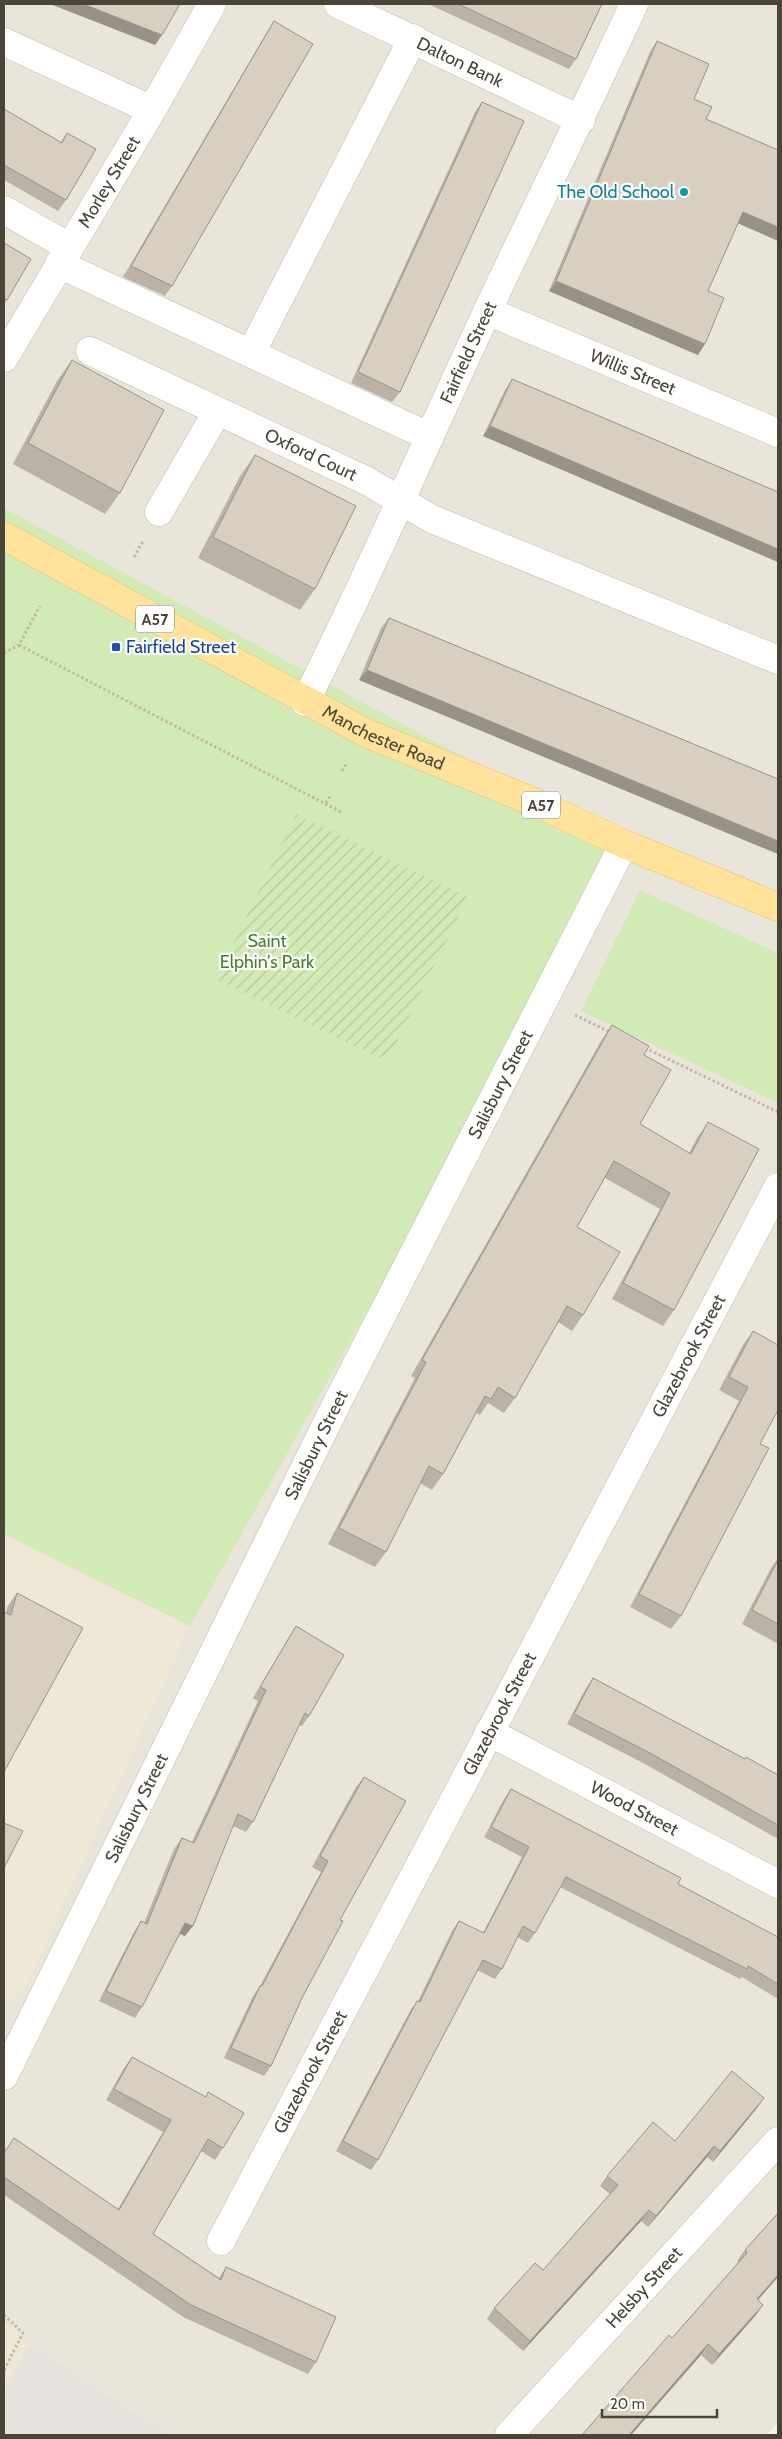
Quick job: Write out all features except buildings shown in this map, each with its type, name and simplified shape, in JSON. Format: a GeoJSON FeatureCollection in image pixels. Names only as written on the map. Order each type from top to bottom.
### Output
{"type":"FeatureCollection","features":[{"type":"Feature","properties":{"kind":"main road","name":"Manchester Road"},"geometry":{"type":"LineString","coordinates":[[4,536],[305,702],[366,733],[539,804],[624,844],[778,907]]}},
{"type":"Feature","properties":{"kind":"street","name":"Morley Street"},"geometry":{"type":"LineString","coordinates":[[4,358],[152,110],[212,4]]}},
{"type":"Feature","properties":{"kind":"street","name":"Dalton Bank"},"geometry":{"type":"LineString","coordinates":[[338,4],[413,38],[581,120]]}},
{"type":"Feature","properties":{"kind":"street","name":"Fairfield Street"},"geometry":{"type":"LineString","coordinates":[[305,702],[402,501],[487,312],[581,120],[634,4]]}},
{"type":"Feature","properties":{"kind":"street"},"geometry":{"type":"LineString","coordinates":[[251,353],[413,38]]}},
{"type":"Feature","properties":{"kind":"street"},"geometry":{"type":"LineString","coordinates":[[4,42],[152,110]]}},
{"type":"Feature","properties":{"kind":"street"},"geometry":{"type":"LineString","coordinates":[[4,210],[64,255],[251,353],[430,437]]}},
{"type":"Feature","properties":{"kind":"street","name":"Willis Street"},"geometry":{"type":"LineString","coordinates":[[487,312],[778,433]]}},
{"type":"Feature","properties":{"kind":"street","name":"Oxford Court"},"geometry":{"type":"LineString","coordinates":[[90,351],[367,481],[432,519],[778,660]]}},
{"type":"Feature","properties":{"kind":"street"},"geometry":{"type":"LineString","coordinates":[[159,512],[217,412]]}},
{"type":"Feature","properties":{"kind":"street","name":"Salisbury Street"},"geometry":{"type":"LineString","coordinates":[[4,2076],[10,2047],[338,1399],[624,844]]}},
{"type":"Feature","properties":{"kind":"street","name":"Glazebrook Street"},"geometry":{"type":"LineString","coordinates":[[221,2241],[778,1187]]}},
{"type":"Feature","properties":{"kind":"street","name":"Wood Street"},"geometry":{"type":"LineString","coordinates":[[489,1732],[778,1884]]}},
{"type":"Feature","properties":{"kind":"street","name":"Helsby Street"},"geometry":{"type":"LineString","coordinates":[[509,2435],[778,2141]]}},
{"type":"Feature","properties":{"kind":"path"},"geometry":{"type":"LineString","coordinates":[[4,653],[19,645],[40,606]]}},
{"type":"Feature","properties":{"kind":"path"},"geometry":{"type":"LineString","coordinates":[[19,645],[341,812]]}},
{"type":"Feature","properties":{"kind":"path"},"geometry":{"type":"LineString","coordinates":[[342,770],[346,764]]}},
{"type":"Feature","properties":{"kind":"path"},"geometry":{"type":"LineString","coordinates":[[326,803],[330,796]]}},
{"type":"Feature","properties":{"kind":"path"},"geometry":{"type":"LineString","coordinates":[[542,1000],[614,1034]]}},
{"type":"Feature","properties":{"kind":"path"},"geometry":{"type":"LineString","coordinates":[[641,1047],[778,1112]]}},
{"type":"Feature","properties":{"kind":"path"},"geometry":{"type":"LineString","coordinates":[[4,2315],[23,2333],[4,2370]]}},
{"type":"Feature","properties":{"kind":"shaded area"},"geometry":{"type":"Polygon","coordinates":[[[4,4],[778,4],[778,2423],[767,2435],[169,2435],[29,2343],[4,2391],[4,4]]]}},
{"type":"Feature","properties":{"kind":"shaded area"},"geometry":{"type":"Polygon","coordinates":[[[4,1534],[190,1626],[25,1990],[12,2000],[4,2001],[4,1534]]]}},
{"type":"Feature","properties":{"kind":"shaded area"},"geometry":{"type":"Polygon","coordinates":[[[4,2322],[29,2343],[4,2391],[4,2322]]]}},
{"type":"Feature","properties":{"kind":"shaded area"},"geometry":{"type":"Polygon","coordinates":[[[29,2343],[169,2435],[4,2435],[4,2391],[29,2343]]]}},
{"type":"Feature","properties":{"kind":"green space","name":"Saint Elphin's Park"},"geometry":{"type":"Polygon","coordinates":[[[4,508],[624,844],[542,1000],[190,1626],[4,1534],[4,508]]]}},
{"type":"Feature","properties":{"kind":"green space"},"geometry":{"type":"Polygon","coordinates":[[[296,814],[468,897],[387,1062],[216,979],[296,814]]]}},
{"type":"Feature","properties":{"kind":"green space"},"geometry":{"type":"Polygon","coordinates":[[[640,890],[778,953],[778,1103],[581,1011],[640,890]]]}},
{"type":"Feature","properties":{"kind":"place","name":"The Old School"},"geometry":{"type":"Point","coordinates":[684,192]}},
{"type":"Feature","properties":{"kind":"place","name":"Fairfield Street"},"geometry":{"type":"Point","coordinates":[116,647]}}]}
